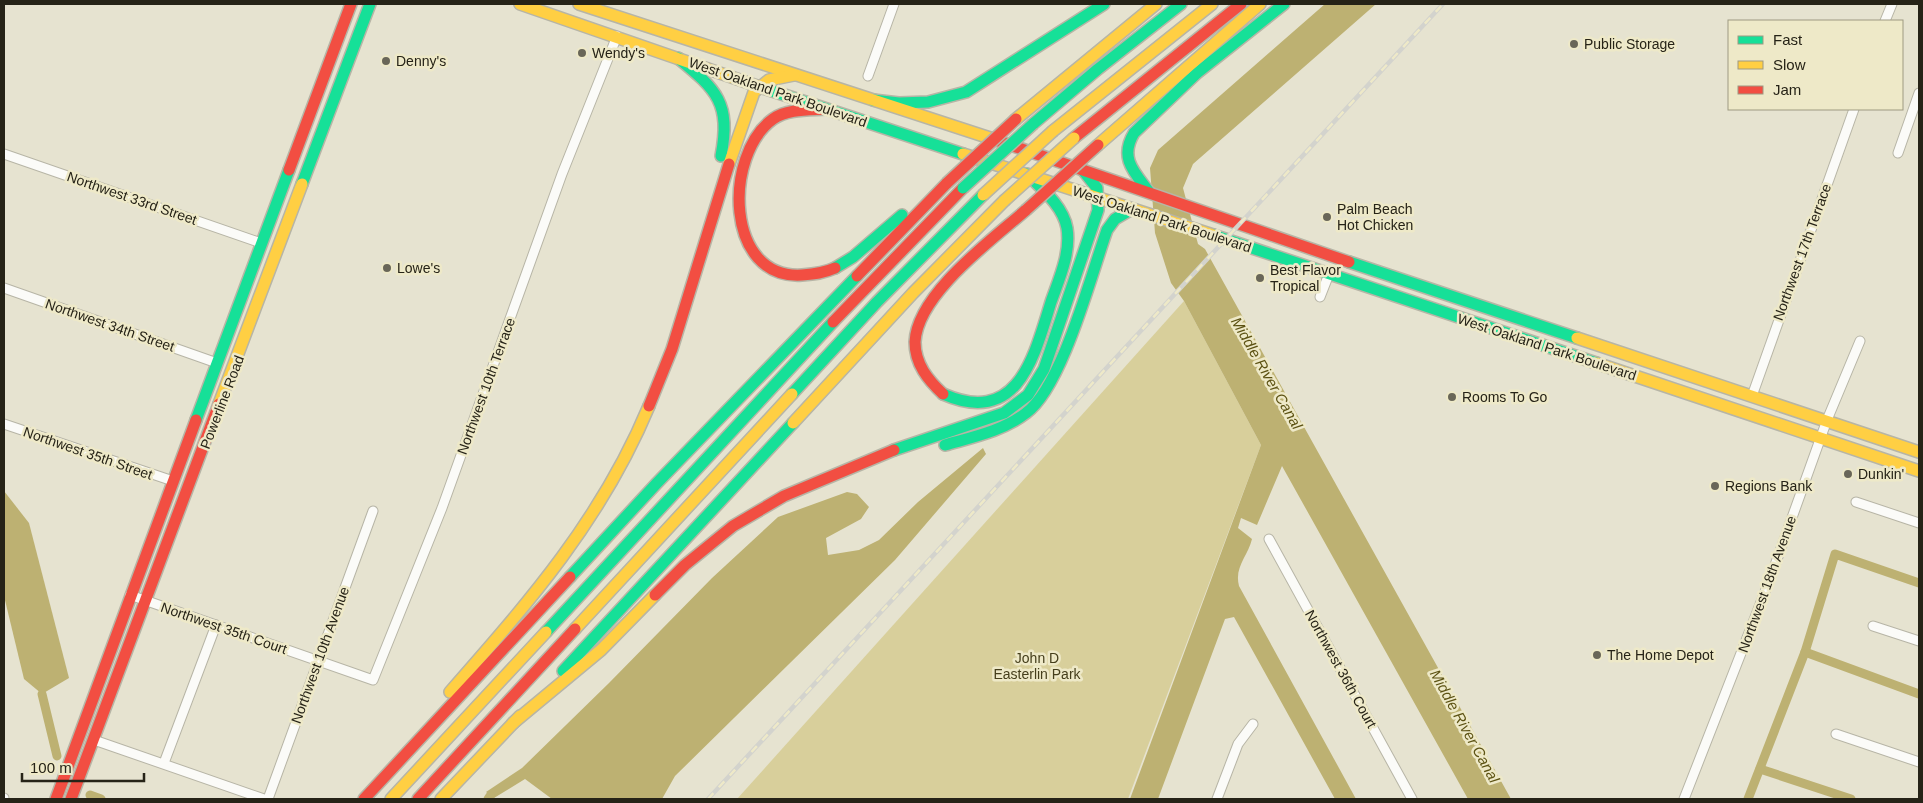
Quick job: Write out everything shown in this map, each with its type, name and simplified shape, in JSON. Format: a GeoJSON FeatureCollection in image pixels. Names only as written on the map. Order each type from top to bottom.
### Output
{"type":"FeatureCollection","features":[{"type":"Feature","properties":{"kind":"main road","name":"Powerline Road"},"geometry":{"type":"LineString","coordinates":[[56,799],[227,333],[351,4]]}},
{"type":"Feature","properties":{"kind":"main road","name":"Powerline Road"},"geometry":{"type":"LineString","coordinates":[[71,799],[370,4]]}},
{"type":"Feature","properties":{"kind":"main road","name":"West Oakland Park Boulevard"},"geometry":{"type":"LineString","coordinates":[[520,4],[824,109],[1137,210],[1919,471]]}},
{"type":"Feature","properties":{"kind":"main road","name":"West Oakland Park Boulevard"},"geometry":{"type":"LineString","coordinates":[[579,4],[1082,169],[1218,218],[1919,452]]}},
{"type":"Feature","properties":{"kind":"main road"},"geometry":{"type":"LineString","coordinates":[[873,100],[899,103],[928,102],[966,92],[988,80],[1104,4]]}},
{"type":"Feature","properties":{"kind":"main road"},"geometry":{"type":"LineString","coordinates":[[364,799],[688,450],[946,183],[1016,119],[1156,4]]}},
{"type":"Feature","properties":{"kind":"main road"},"geometry":{"type":"LineString","coordinates":[[391,799],[871,281],[963,188],[1098,68],[1181,4]]}},
{"type":"Feature","properties":{"kind":"main road"},"geometry":{"type":"LineString","coordinates":[[418,799],[877,302],[983,195],[1053,131],[1212,4]]}},
{"type":"Feature","properties":{"kind":"main road"},"geometry":{"type":"LineString","coordinates":[[441,799],[918,287],[1004,201],[1074,138],[1241,4]]}},
{"type":"Feature","properties":{"kind":"main road"},"geometry":{"type":"LineString","coordinates":[[1027,174],[1051,196],[1061,210],[1066,221],[1068,238],[1066,256],[1035,350],[1023,377],[1005,394],[994,400],[975,403],[950,398],[931,384],[920,367],[916,343],[921,320],[926,309],[954,278],[1026,210],[1098,145],[1260,4]]}},
{"type":"Feature","properties":{"kind":"main road"},"geometry":{"type":"LineString","coordinates":[[1149,192],[1126,154],[1127,142],[1131,133],[1284,4]]}},
{"type":"Feature","properties":{"kind":"main road"},"geometry":{"type":"LineString","coordinates":[[617,36],[630,29],[648,27]]}},
{"type":"Feature","properties":{"kind":"main road"},"geometry":{"type":"LineString","coordinates":[[678,58],[710,85],[722,102],[725,114],[725,139],[712,191],[706,233]]}},
{"type":"Feature","properties":{"kind":"main road"},"geometry":{"type":"LineString","coordinates":[[412,748],[453,686],[543,584],[582,530],[613,481],[637,435],[662,377],[747,104],[758,86],[770,79],[794,75]]}},
{"type":"Feature","properties":{"kind":"main road"},"geometry":{"type":"LineString","coordinates":[[824,109],[796,110],[774,118],[759,131],[747,154],[739,189],[739,215],[742,230],[752,251],[772,269],[798,277],[832,270],[854,257],[886,227],[946,183]]}},
{"type":"Feature","properties":{"kind":"main road"},"geometry":{"type":"LineString","coordinates":[[295,152],[298,165],[306,175]]}},
{"type":"Feature","properties":{"kind":"main road"},"geometry":{"type":"LineString","coordinates":[[513,723],[601,650],[685,565],[718,537],[770,503],[885,453],[1004,413],[1028,395],[1041,377],[1047,362],[1097,215],[1099,198],[1094,183],[1082,169]]}},
{"type":"Feature","properties":{"kind":"main road"},"geometry":{"type":"LineString","coordinates":[[288,171],[292,189],[292,213]]}},
{"type":"Feature","properties":{"kind":"main road"},"geometry":{"type":"LineString","coordinates":[[825,479],[997,429],[1019,420],[1030,411],[1048,390],[1057,371],[1109,226],[1118,217],[1137,210]]}},
{"type":"Feature","properties":{"kind":"main road"},"geometry":{"type":"LineString","coordinates":[[1310,248],[1323,258],[1329,274],[1342,264],[1356,264]]}},
{"type":"Feature","properties":{"kind":"main road"},"geometry":{"type":"LineString","coordinates":[[1465,320],[1484,316],[1491,308]]}},
{"type":"Feature","properties":{"kind":"main road"},"geometry":{"type":"LineString","coordinates":[[227,333],[228,355],[235,367]]}},
{"type":"Feature","properties":{"kind":"main road"},"geometry":{"type":"LineString","coordinates":[[1552,348],[1558,342],[1576,336]]}},
{"type":"Feature","properties":{"kind":"main road"},"geometry":{"type":"LineString","coordinates":[[217,363],[222,376],[222,399]]}},
{"type":"Feature","properties":{"kind":"main road"},"geometry":{"type":"LineString","coordinates":[[1733,409],[1742,406],[1752,396]]}},
{"type":"Feature","properties":{"kind":"main road"},"geometry":{"type":"LineString","coordinates":[[632,567],[729,490]]}},
{"type":"Feature","properties":{"kind":"main road"},"geometry":{"type":"LineString","coordinates":[[447,739],[523,627]]}},
{"type":"Feature","properties":{"kind":"street"},"geometry":{"type":"LineString","coordinates":[[868,76],[894,4]]}},
{"type":"Feature","properties":{"kind":"street"},"geometry":{"type":"LineString","coordinates":[[1885,20],[1892,4]]}},
{"type":"Feature","properties":{"kind":"street","name":"Northwest 10th Terrace"},"geometry":{"type":"LineString","coordinates":[[318,660],[373,680],[442,508],[562,174],[617,36]]}},
{"type":"Feature","properties":{"kind":"street"},"geometry":{"type":"LineString","coordinates":[[1898,153],[1919,93]]}},
{"type":"Feature","properties":{"kind":"street","name":"Northwest 17th Terrace"},"geometry":{"type":"LineString","coordinates":[[1752,396],[1854,110]]}},
{"type":"Feature","properties":{"kind":"street","name":"Northwest 33rd Street"},"geometry":{"type":"LineString","coordinates":[[4,154],[261,243]]}},
{"type":"Feature","properties":{"kind":"street"},"geometry":{"type":"LineString","coordinates":[[1320,297],[1329,274]]}},
{"type":"Feature","properties":{"kind":"street","name":"Northwest 34th Street"},"geometry":{"type":"LineString","coordinates":[[4,288],[217,363]]}},
{"type":"Feature","properties":{"kind":"street","name":"Northwest 18th Avenue"},"geometry":{"type":"LineString","coordinates":[[1684,799],[1770,579],[1827,420],[1860,341]]}},
{"type":"Feature","properties":{"kind":"street","name":"Northwest 35th Street"},"geometry":{"type":"LineString","coordinates":[[4,424],[173,481]]}},
{"type":"Feature","properties":{"kind":"street"},"geometry":{"type":"LineString","coordinates":[[1856,502],[1919,523]]}},
{"type":"Feature","properties":{"kind":"street","name":"Northwest 10th Avenue"},"geometry":{"type":"LineString","coordinates":[[266,799],[372,510]]}},
{"type":"Feature","properties":{"kind":"street","name":"Northwest 36th Court"},"geometry":{"type":"LineString","coordinates":[[1269,539],[1412,799]]}},
{"type":"Feature","properties":{"kind":"street","name":"Northwest 35th Court"},"geometry":{"type":"LineString","coordinates":[[130,595],[318,660]]}},
{"type":"Feature","properties":{"kind":"street"},"geometry":{"type":"LineString","coordinates":[[164,763],[216,625]]}},
{"type":"Feature","properties":{"kind":"street"},"geometry":{"type":"LineString","coordinates":[[1874,626],[1919,641]]}},
{"type":"Feature","properties":{"kind":"street"},"geometry":{"type":"LineString","coordinates":[[1217,799],[1238,744],[1253,724]]}},
{"type":"Feature","properties":{"kind":"street"},"geometry":{"type":"LineString","coordinates":[[1836,734],[1919,762]]}},
{"type":"Feature","properties":{"kind":"street"},"geometry":{"type":"LineString","coordinates":[[94,740],[266,799]]}},
{"type":"Feature","properties":{"kind":"green space","name":"John D Easterlin Park"},"geometry":{"type":"Polygon","coordinates":[[[1184,301],[1261,445],[1128,799],[737,799],[1184,301]]]}},
{"type":"Feature","properties":{"kind":"water","name":"Middle River Canal"},"geometry":{"type":"Polygon","coordinates":[[[1325,4],[1376,4],[1193,164],[1183,188],[1198,244],[1205,249],[1511,799],[1468,799],[1282,466],[1257,525],[1241,518],[1238,528],[1252,539],[1238,573],[1239,586],[1356,799],[1335,799],[1234,617],[1225,619],[1158,799],[1130,799],[1261,445],[1184,301],[1171,283],[1155,233],[1150,168],[1158,150],[1325,4]]]}},
{"type":"Feature","properties":{"kind":"water"},"geometry":{"type":"Polygon","coordinates":[[[983,448],[986,454],[895,560],[675,776],[662,799],[552,799],[525,779],[494,798],[486,792],[522,768],[712,578],[778,517],[847,492],[857,494],[869,507],[861,519],[826,538],[828,555],[859,550],[879,540],[918,502],[983,448]]]}},
{"type":"Feature","properties":{"kind":"water"},"geometry":{"type":"Polygon","coordinates":[[[4,491],[29,523],[69,678],[42,694],[24,679],[4,596],[4,491]]]}},
{"type":"Feature","properties":{"kind":"waterway"},"geometry":{"type":"LineString","coordinates":[[1748,799],[1805,652],[1835,554],[1919,583]]}},
{"type":"Feature","properties":{"kind":"waterway"},"geometry":{"type":"LineString","coordinates":[[1805,652],[1919,694]]}},
{"type":"Feature","properties":{"kind":"waterway"},"geometry":{"type":"LineString","coordinates":[[42,694],[57,756]]}},
{"type":"Feature","properties":{"kind":"waterway"},"geometry":{"type":"LineString","coordinates":[[1760,769],[1851,799]]}},
{"type":"Feature","properties":{"kind":"waterway"},"geometry":{"type":"LineString","coordinates":[[90,795],[101,799]]}},
{"type":"Feature","properties":{"kind":"railway"},"geometry":{"type":"LineString","coordinates":[[708,799],[1443,4]]}},
{"type":"Feature","properties":{"kind":"traffic: fast"},"geometry":{"type":"LineString","coordinates":[[302,184],[370,4]]}},
{"type":"Feature","properties":{"kind":"traffic: fast"},"geometry":{"type":"LineString","coordinates":[[873,100],[899,103],[928,102],[966,92],[1104,4]]}},
{"type":"Feature","properties":{"kind":"traffic: fast"},"geometry":{"type":"LineString","coordinates":[[1033,124],[1098,69],[1181,4]]}},
{"type":"Feature","properties":{"kind":"traffic: fast"},"geometry":{"type":"LineString","coordinates":[[1149,192],[1134,171],[1128,157],[1128,150],[1134,133],[1197,73],[1284,4]]}},
{"type":"Feature","properties":{"kind":"traffic: fast"},"geometry":{"type":"LineString","coordinates":[[678,58],[703,79],[718,99],[724,123],[721,156]]}},
{"type":"Feature","properties":{"kind":"traffic: fast"},"geometry":{"type":"LineString","coordinates":[[763,88],[963,154]]}},
{"type":"Feature","properties":{"kind":"traffic: fast"},"geometry":{"type":"LineString","coordinates":[[963,188],[1033,124]]}},
{"type":"Feature","properties":{"kind":"traffic: fast"},"geometry":{"type":"LineString","coordinates":[[894,450],[1004,413],[1028,395],[1044,369],[1098,210],[1097,188],[1082,169]]}},
{"type":"Feature","properties":{"kind":"traffic: fast"},"geometry":{"type":"LineString","coordinates":[[196,420],[289,170]]}},
{"type":"Feature","properties":{"kind":"traffic: fast"},"geometry":{"type":"LineString","coordinates":[[943,394],[968,402],[989,401],[1006,394],[1019,381],[1038,344],[1064,266],[1068,237],[1065,220],[1057,205],[1027,174]]}},
{"type":"Feature","properties":{"kind":"traffic: fast"},"geometry":{"type":"LineString","coordinates":[[792,394],[877,302],[983,195]]}},
{"type":"Feature","properties":{"kind":"traffic: fast"},"geometry":{"type":"LineString","coordinates":[[945,445],[987,433],[1008,424],[1026,413],[1039,400],[1052,380],[1074,329],[1107,230],[1115,219],[1132,209]]}},
{"type":"Feature","properties":{"kind":"traffic: fast"},"geometry":{"type":"LineString","coordinates":[[835,268],[853,257],[902,215]]}},
{"type":"Feature","properties":{"kind":"traffic: fast"},"geometry":{"type":"LineString","coordinates":[[1213,235],[1596,363]]}},
{"type":"Feature","properties":{"kind":"traffic: fast"},"geometry":{"type":"LineString","coordinates":[[1349,262],[1577,338]]}},
{"type":"Feature","properties":{"kind":"traffic: fast"},"geometry":{"type":"LineString","coordinates":[[570,577],[657,483],[857,276]]}},
{"type":"Feature","properties":{"kind":"traffic: fast"},"geometry":{"type":"LineString","coordinates":[[546,632],[833,322]]}},
{"type":"Feature","properties":{"kind":"traffic: fast"},"geometry":{"type":"LineString","coordinates":[[563,671],[793,423]]}},
{"type":"Feature","properties":{"kind":"traffic: slow"},"geometry":{"type":"LineString","coordinates":[[520,4],[763,88]]}},
{"type":"Feature","properties":{"kind":"traffic: slow"},"geometry":{"type":"LineString","coordinates":[[579,4],[993,139]]}},
{"type":"Feature","properties":{"kind":"traffic: slow"},"geometry":{"type":"LineString","coordinates":[[1016,119],[1156,4]]}},
{"type":"Feature","properties":{"kind":"traffic: slow"},"geometry":{"type":"LineString","coordinates":[[1053,131],[1212,4]]}},
{"type":"Feature","properties":{"kind":"traffic: slow"},"geometry":{"type":"LineString","coordinates":[[1098,145],[1260,4]]}},
{"type":"Feature","properties":{"kind":"traffic: slow"},"geometry":{"type":"LineString","coordinates":[[729,164],[754,92],[769,80],[794,75]]}},
{"type":"Feature","properties":{"kind":"traffic: slow"},"geometry":{"type":"LineString","coordinates":[[983,195],[1053,131]]}},
{"type":"Feature","properties":{"kind":"traffic: slow"},"geometry":{"type":"LineString","coordinates":[[1004,201],[1074,138]]}},
{"type":"Feature","properties":{"kind":"traffic: slow"},"geometry":{"type":"LineString","coordinates":[[963,154],[1213,235]]}},
{"type":"Feature","properties":{"kind":"traffic: slow"},"geometry":{"type":"LineString","coordinates":[[219,404],[302,184]]}},
{"type":"Feature","properties":{"kind":"traffic: slow"},"geometry":{"type":"LineString","coordinates":[[793,423],[913,293],[1004,201]]}},
{"type":"Feature","properties":{"kind":"traffic: slow"},"geometry":{"type":"LineString","coordinates":[[1577,338],[1919,452]]}},
{"type":"Feature","properties":{"kind":"traffic: slow"},"geometry":{"type":"LineString","coordinates":[[1596,363],[1919,471]]}},
{"type":"Feature","properties":{"kind":"traffic: slow"},"geometry":{"type":"LineString","coordinates":[[575,629],[792,394]]}},
{"type":"Feature","properties":{"kind":"traffic: slow"},"geometry":{"type":"LineString","coordinates":[[450,692],[508,625],[562,557],[609,486],[649,406]]}},
{"type":"Feature","properties":{"kind":"traffic: slow"},"geometry":{"type":"LineString","coordinates":[[513,723],[601,650],[655,595]]}},
{"type":"Feature","properties":{"kind":"traffic: slow"},"geometry":{"type":"LineString","coordinates":[[391,799],[546,632]]}},
{"type":"Feature","properties":{"kind":"traffic: slow"},"geometry":{"type":"LineString","coordinates":[[441,799],[520,716]]}},
{"type":"Feature","properties":{"kind":"traffic: jam"},"geometry":{"type":"LineString","coordinates":[[289,170],[351,4]]}},
{"type":"Feature","properties":{"kind":"traffic: jam"},"geometry":{"type":"LineString","coordinates":[[1074,138],[1241,4]]}},
{"type":"Feature","properties":{"kind":"traffic: jam"},"geometry":{"type":"LineString","coordinates":[[825,109],[785,113],[773,119],[757,136],[746,159],[740,185],[740,212],[746,237],[758,258],[777,271],[802,275],[819,273],[835,268]]}},
{"type":"Feature","properties":{"kind":"traffic: jam"},"geometry":{"type":"LineString","coordinates":[[947,183],[1016,119]]}},
{"type":"Feature","properties":{"kind":"traffic: jam"},"geometry":{"type":"LineString","coordinates":[[993,139],[1349,262]]}},
{"type":"Feature","properties":{"kind":"traffic: jam"},"geometry":{"type":"LineString","coordinates":[[1026,210],[1098,145]]}},
{"type":"Feature","properties":{"kind":"traffic: jam"},"geometry":{"type":"LineString","coordinates":[[649,406],[672,349],[729,164]]}},
{"type":"Feature","properties":{"kind":"traffic: jam"},"geometry":{"type":"LineString","coordinates":[[857,276],[947,183]]}},
{"type":"Feature","properties":{"kind":"traffic: jam"},"geometry":{"type":"LineString","coordinates":[[833,322],[963,188]]}},
{"type":"Feature","properties":{"kind":"traffic: jam"},"geometry":{"type":"LineString","coordinates":[[943,394],[923,371],[917,357],[915,342],[919,324],[929,305],[942,287],[977,252],[1026,210]]}},
{"type":"Feature","properties":{"kind":"traffic: jam"},"geometry":{"type":"LineString","coordinates":[[71,799],[219,404]]}},
{"type":"Feature","properties":{"kind":"traffic: jam"},"geometry":{"type":"LineString","coordinates":[[56,799],[196,420]]}},
{"type":"Feature","properties":{"kind":"traffic: jam"},"geometry":{"type":"LineString","coordinates":[[655,595],[685,565],[733,526],[784,496],[894,450]]}},
{"type":"Feature","properties":{"kind":"traffic: jam"},"geometry":{"type":"LineString","coordinates":[[364,799],[570,577]]}},
{"type":"Feature","properties":{"kind":"traffic: jam"},"geometry":{"type":"LineString","coordinates":[[418,799],[575,629]]}},
{"type":"Feature","properties":{"kind":"place","name":"Public Storage"},"geometry":{"type":"Point","coordinates":[1574,44]}},
{"type":"Feature","properties":{"kind":"place","name":"Wendy's"},"geometry":{"type":"Point","coordinates":[582,53]}},
{"type":"Feature","properties":{"kind":"place","name":"Denny's"},"geometry":{"type":"Point","coordinates":[386,61]}},
{"type":"Feature","properties":{"kind":"place","name":"Palm Beach Hot Chicken"},"geometry":{"type":"Point","coordinates":[1327,217]}},
{"type":"Feature","properties":{"kind":"place","name":"Lowe's"},"geometry":{"type":"Point","coordinates":[387,268]}},
{"type":"Feature","properties":{"kind":"place","name":"Best Flavor Tropical"},"geometry":{"type":"Point","coordinates":[1260,278]}},
{"type":"Feature","properties":{"kind":"place","name":"Rooms To Go"},"geometry":{"type":"Point","coordinates":[1452,397]}},
{"type":"Feature","properties":{"kind":"place","name":"Dunkin'"},"geometry":{"type":"Point","coordinates":[1848,474]}},
{"type":"Feature","properties":{"kind":"place","name":"Regions Bank"},"geometry":{"type":"Point","coordinates":[1715,486]}},
{"type":"Feature","properties":{"kind":"place","name":"The Home Depot"},"geometry":{"type":"Point","coordinates":[1597,655]}}]}
